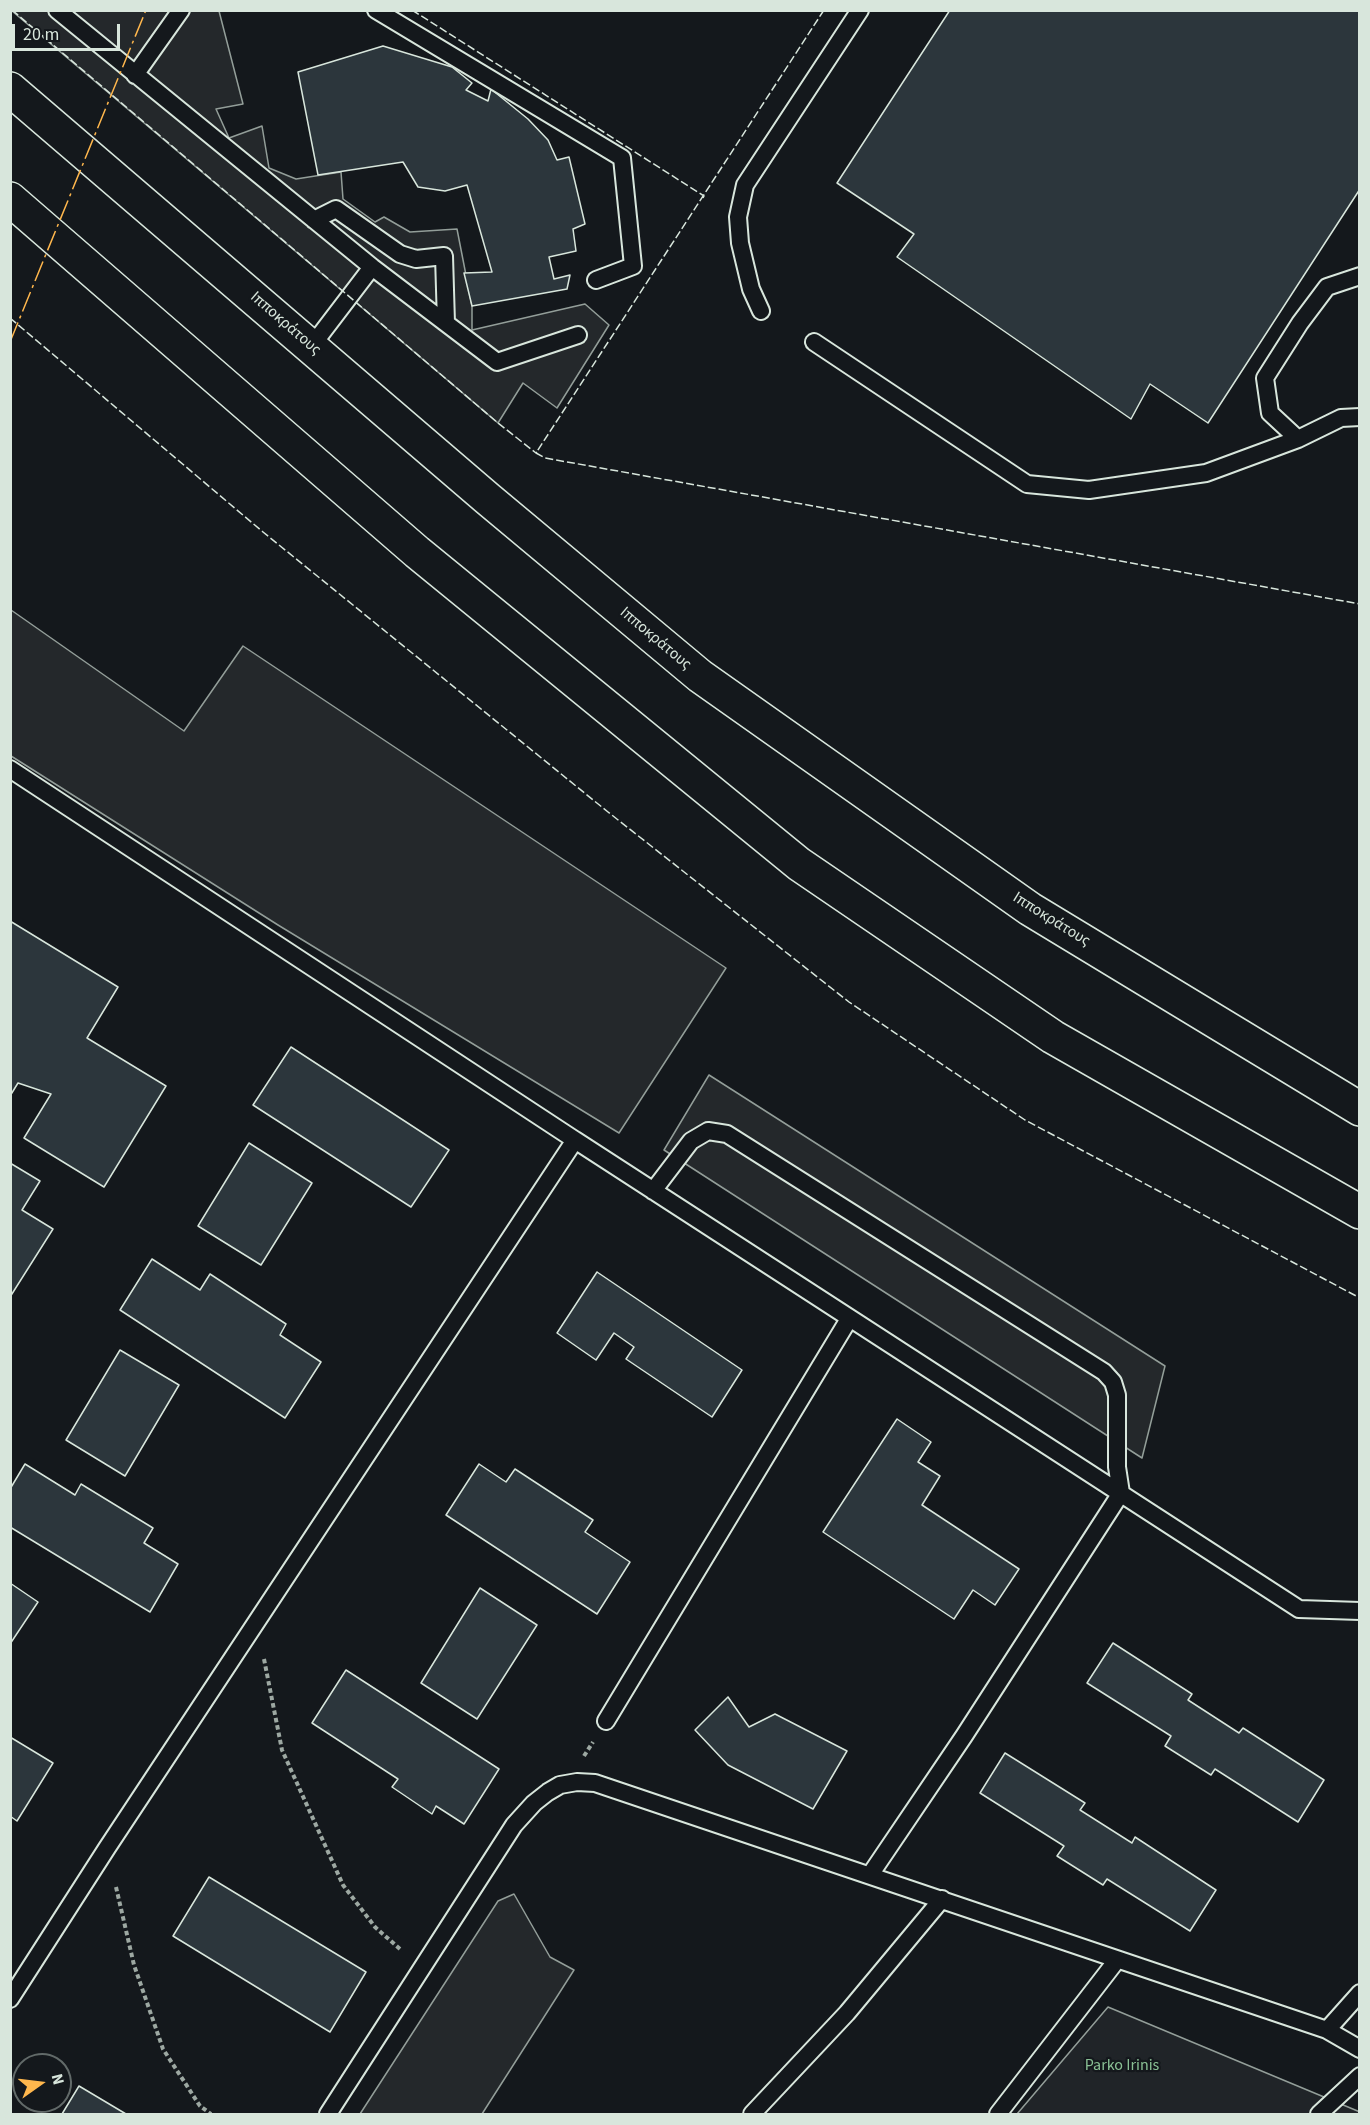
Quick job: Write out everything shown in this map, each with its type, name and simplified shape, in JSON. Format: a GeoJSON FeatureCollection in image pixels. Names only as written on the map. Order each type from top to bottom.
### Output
{"type":"FeatureCollection","features":[{"type":"Feature","properties":{"kind":"street","name":"Ιπποκράτους"},"geometry":{"type":"LineString","coordinates":[[10,89],[488,499],[700,676],[1030,909],[1359,1109]]}},
{"type":"Feature","properties":{"kind":"street"},"geometry":{"type":"LineString","coordinates":[[10,199],[417,552],[799,864],[1053,1038],[1359,1212]]}},
{"type":"Feature","properties":{"kind":"lane"},"geometry":{"type":"LineString","coordinates":[[57,10],[372,267],[497,362],[578,336]]}},
{"type":"Feature","properties":{"kind":"lane"},"geometry":{"type":"LineString","coordinates":[[135,75],[182,10]]}},
{"type":"Feature","properties":{"kind":"lane"},"geometry":{"type":"LineString","coordinates":[[376,10],[622,158],[633,266],[596,280]]}},
{"type":"Feature","properties":{"kind":"lane"},"geometry":{"type":"LineString","coordinates":[[761,311],[751,289],[740,243],[738,217],[745,185],[860,10]]}},
{"type":"Feature","properties":{"kind":"lane"},"geometry":{"type":"LineString","coordinates":[[314,220],[336,209],[400,254],[416,259],[444,256],[446,323]]}},
{"type":"Feature","properties":{"kind":"lane"},"geometry":{"type":"LineString","coordinates":[[311,347],[372,267]]}},
{"type":"Feature","properties":{"kind":"lane"},"geometry":{"type":"LineString","coordinates":[[1298,440],[1270,414],[1265,378],[1299,323],[1327,286],[1359,276]]}},
{"type":"Feature","properties":{"kind":"lane"},"geometry":{"type":"LineString","coordinates":[[814,342],[1027,484],[1089,490],[1206,473],[1298,440],[1341,418],[1359,417]]}},
{"type":"Feature","properties":{"kind":"lane"},"geometry":{"type":"LineString","coordinates":[[10,769],[849,1319],[1299,1609],[1359,1611]]}},
{"type":"Feature","properties":{"kind":"lane"},"geometry":{"type":"LineString","coordinates":[[654,1191],[691,1141],[708,1131],[727,1134],[1104,1372],[1113,1382],[1117,1395],[1117,1467],[1121,1493],[964,1736],[870,1875]]}},
{"type":"Feature","properties":{"kind":"lane"},"geometry":{"type":"LineString","coordinates":[[10,2000],[107,1848],[575,1140]]}},
{"type":"Feature","properties":{"kind":"lane"},"geometry":{"type":"LineString","coordinates":[[606,1721],[849,1319]]}},
{"type":"Feature","properties":{"kind":"lane"},"geometry":{"type":"LineString","coordinates":[[327,2115],[524,1813],[548,1792],[567,1783],[595,1783],[942,1899],[1327,2030],[1359,2049]]}},
{"type":"Feature","properties":{"kind":"lane"},"geometry":{"type":"LineString","coordinates":[[752,2115],[847,2013],[942,1899]]}},
{"type":"Feature","properties":{"kind":"lane"},"geometry":{"type":"LineString","coordinates":[[998,2115],[1117,1960]]}},
{"type":"Feature","properties":{"kind":"lane"},"geometry":{"type":"LineString","coordinates":[[1327,2030],[1359,1993]]}},
{"type":"Feature","properties":{"kind":"lane"},"geometry":{"type":"LineString","coordinates":[[1319,2115],[1359,2076]]}},
{"type":"Feature","properties":{"kind":"path"},"geometry":{"type":"LineString","coordinates":[[257,1620],[282,1750],[343,1885],[375,1927],[422,1969]]}},
{"type":"Feature","properties":{"kind":"path"},"geometry":{"type":"LineString","coordinates":[[107,1848],[134,1965],[163,2049],[200,2106],[211,2115]]}},
{"type":"Feature","properties":{"kind":"green space","name":"Parko Irinis"},"geometry":{"type":"Polygon","coordinates":[[[1108,2007],[1360,2112],[1359,2114],[1017,2114],[1108,2007]]]}},
{"type":"Feature","properties":{"kind":"shaded area"},"geometry":{"type":"Polygon","coordinates":[[[12,11],[219,11],[243,104],[216,109],[229,138],[262,126],[269,168],[296,179],[341,172],[343,199],[375,222],[384,217],[410,232],[457,229],[472,306],[472,330],[585,304],[609,325],[557,408],[523,383],[498,423],[12,11]]]}},
{"type":"Feature","properties":{"kind":"shaded area"},"geometry":{"type":"Polygon","coordinates":[[[11,610],[184,731],[243,646],[726,968],[619,1133],[278,925],[11,756],[11,610]]]}},
{"type":"Feature","properties":{"kind":"shaded area"},"geometry":{"type":"Polygon","coordinates":[[[709,1075],[1165,1366],[1142,1458],[664,1150],[709,1075]]]}},
{"type":"Feature","properties":{"kind":"shaded area"},"geometry":{"type":"Polygon","coordinates":[[[514,1894],[550,1957],[574,1970],[482,2114],[360,2114],[498,1901],[514,1894]]]}},
{"type":"Feature","properties":{"kind":"building"},"geometry":{"type":"Polygon","coordinates":[[[950,10],[1360,10],[1360,189],[1208,423],[1150,384],[1131,419],[897,257],[914,234],[837,183],[950,10]]]}},
{"type":"Feature","properties":{"kind":"building"},"geometry":{"type":"Polygon","coordinates":[[[383,46],[452,67],[472,83],[466,90],[488,101],[491,89],[528,119],[548,140],[557,160],[569,157],[585,224],[573,229],[576,251],[549,257],[554,279],[570,275],[567,289],[472,306],[464,273],[492,272],[467,185],[445,191],[418,187],[403,162],[318,175],[298,72],[383,46]]]}},
{"type":"Feature","properties":{"kind":"building"},"geometry":{"type":"Polygon","coordinates":[[[10,921],[118,987],[87,1038],[166,1086],[104,1187],[24,1138],[51,1094],[18,1083],[10,1096],[10,921]]]}},
{"type":"Feature","properties":{"kind":"building"},"geometry":{"type":"Polygon","coordinates":[[[291,1047],[449,1150],[411,1207],[253,1105],[291,1047]]]}},
{"type":"Feature","properties":{"kind":"building"},"geometry":{"type":"Polygon","coordinates":[[[249,1143],[312,1183],[261,1265],[198,1226],[249,1143]]]}},
{"type":"Feature","properties":{"kind":"building"},"geometry":{"type":"Polygon","coordinates":[[[10,1163],[40,1181],[22,1210],[53,1229],[10,1297],[10,1163]]]}},
{"type":"Feature","properties":{"kind":"building"},"geometry":{"type":"Polygon","coordinates":[[[152,1259],[200,1290],[210,1274],[286,1324],[280,1335],[321,1362],[285,1418],[120,1310],[152,1259]]]}},
{"type":"Feature","properties":{"kind":"building"},"geometry":{"type":"Polygon","coordinates":[[[597,1272],[742,1370],[712,1417],[626,1359],[634,1347],[614,1333],[596,1360],[557,1333],[597,1272]]]}},
{"type":"Feature","properties":{"kind":"building"},"geometry":{"type":"Polygon","coordinates":[[[120,1350],[179,1385],[125,1476],[66,1440],[120,1350]]]}},
{"type":"Feature","properties":{"kind":"building"},"geometry":{"type":"Polygon","coordinates":[[[897,1419],[931,1442],[918,1462],[940,1476],[922,1505],[1019,1569],[995,1605],[973,1590],[954,1619],[823,1532],[897,1419]]]}},
{"type":"Feature","properties":{"kind":"building"},"geometry":{"type":"Polygon","coordinates":[[[25,1464],[75,1495],[81,1484],[153,1528],[144,1543],[178,1564],[150,1612],[10,1527],[10,1489],[25,1464]]]}},
{"type":"Feature","properties":{"kind":"building"},"geometry":{"type":"Polygon","coordinates":[[[479,1464],[506,1482],[515,1469],[593,1520],[585,1532],[630,1562],[597,1614],[446,1515],[479,1464]]]}},
{"type":"Feature","properties":{"kind":"building"},"geometry":{"type":"Polygon","coordinates":[[[10,1583],[38,1602],[10,1644],[10,1583]]]}},
{"type":"Feature","properties":{"kind":"building"},"geometry":{"type":"Polygon","coordinates":[[[480,1588],[537,1625],[477,1719],[421,1683],[480,1588]]]}},
{"type":"Feature","properties":{"kind":"building"},"geometry":{"type":"Polygon","coordinates":[[[1113,1643],[1192,1694],[1188,1700],[1239,1733],[1243,1728],[1324,1780],[1298,1822],[1215,1769],[1211,1775],[1165,1746],[1171,1736],[1087,1683],[1113,1643]]]}},
{"type":"Feature","properties":{"kind":"building"},"geometry":{"type":"Polygon","coordinates":[[[346,1670],[499,1769],[464,1824],[436,1806],[432,1814],[392,1787],[398,1779],[312,1723],[346,1670]]]}},
{"type":"Feature","properties":{"kind":"building"},"geometry":{"type":"Polygon","coordinates":[[[728,1697],[749,1727],[775,1714],[847,1751],[813,1809],[728,1765],[695,1730],[728,1697]]]}},
{"type":"Feature","properties":{"kind":"building"},"geometry":{"type":"Polygon","coordinates":[[[10,1737],[53,1763],[17,1821],[10,1816],[10,1737]]]}},
{"type":"Feature","properties":{"kind":"building"},"geometry":{"type":"Polygon","coordinates":[[[1005,1753],[1085,1803],[1080,1810],[1132,1843],[1135,1837],[1216,1890],[1190,1931],[1107,1879],[1103,1885],[1057,1856],[1064,1846],[980,1793],[1005,1753]]]}},
{"type":"Feature","properties":{"kind":"building"},"geometry":{"type":"Polygon","coordinates":[[[209,1877],[366,1972],[330,2032],[173,1936],[209,1877]]]}},
{"type":"Feature","properties":{"kind":"building"},"geometry":{"type":"Polygon","coordinates":[[[79,2086],[126,2114],[62,2114],[72,2113],[72,2098],[79,2086]]]}},
{"type":"Feature","properties":{"kind":"fence"},"geometry":{"type":"LineString","coordinates":[[12,10],[498,423],[537,452]]}},
{"type":"Feature","properties":{"kind":"fence"},"geometry":{"type":"LineString","coordinates":[[412,10],[704,196],[703,198]]}},
{"type":"Feature","properties":{"kind":"fence"},"geometry":{"type":"LineString","coordinates":[[824,10],[536,453],[545,458],[1360,604]]}},
{"type":"Feature","properties":{"kind":"fence"},"geometry":{"type":"LineString","coordinates":[[10,318],[263,532],[608,812],[849,1002],[1025,1120],[1360,1298]]}},
{"type":"Feature","properties":{"kind":"power"},"geometry":{"type":"LineString","coordinates":[[10,342],[146,10]]}}]}
